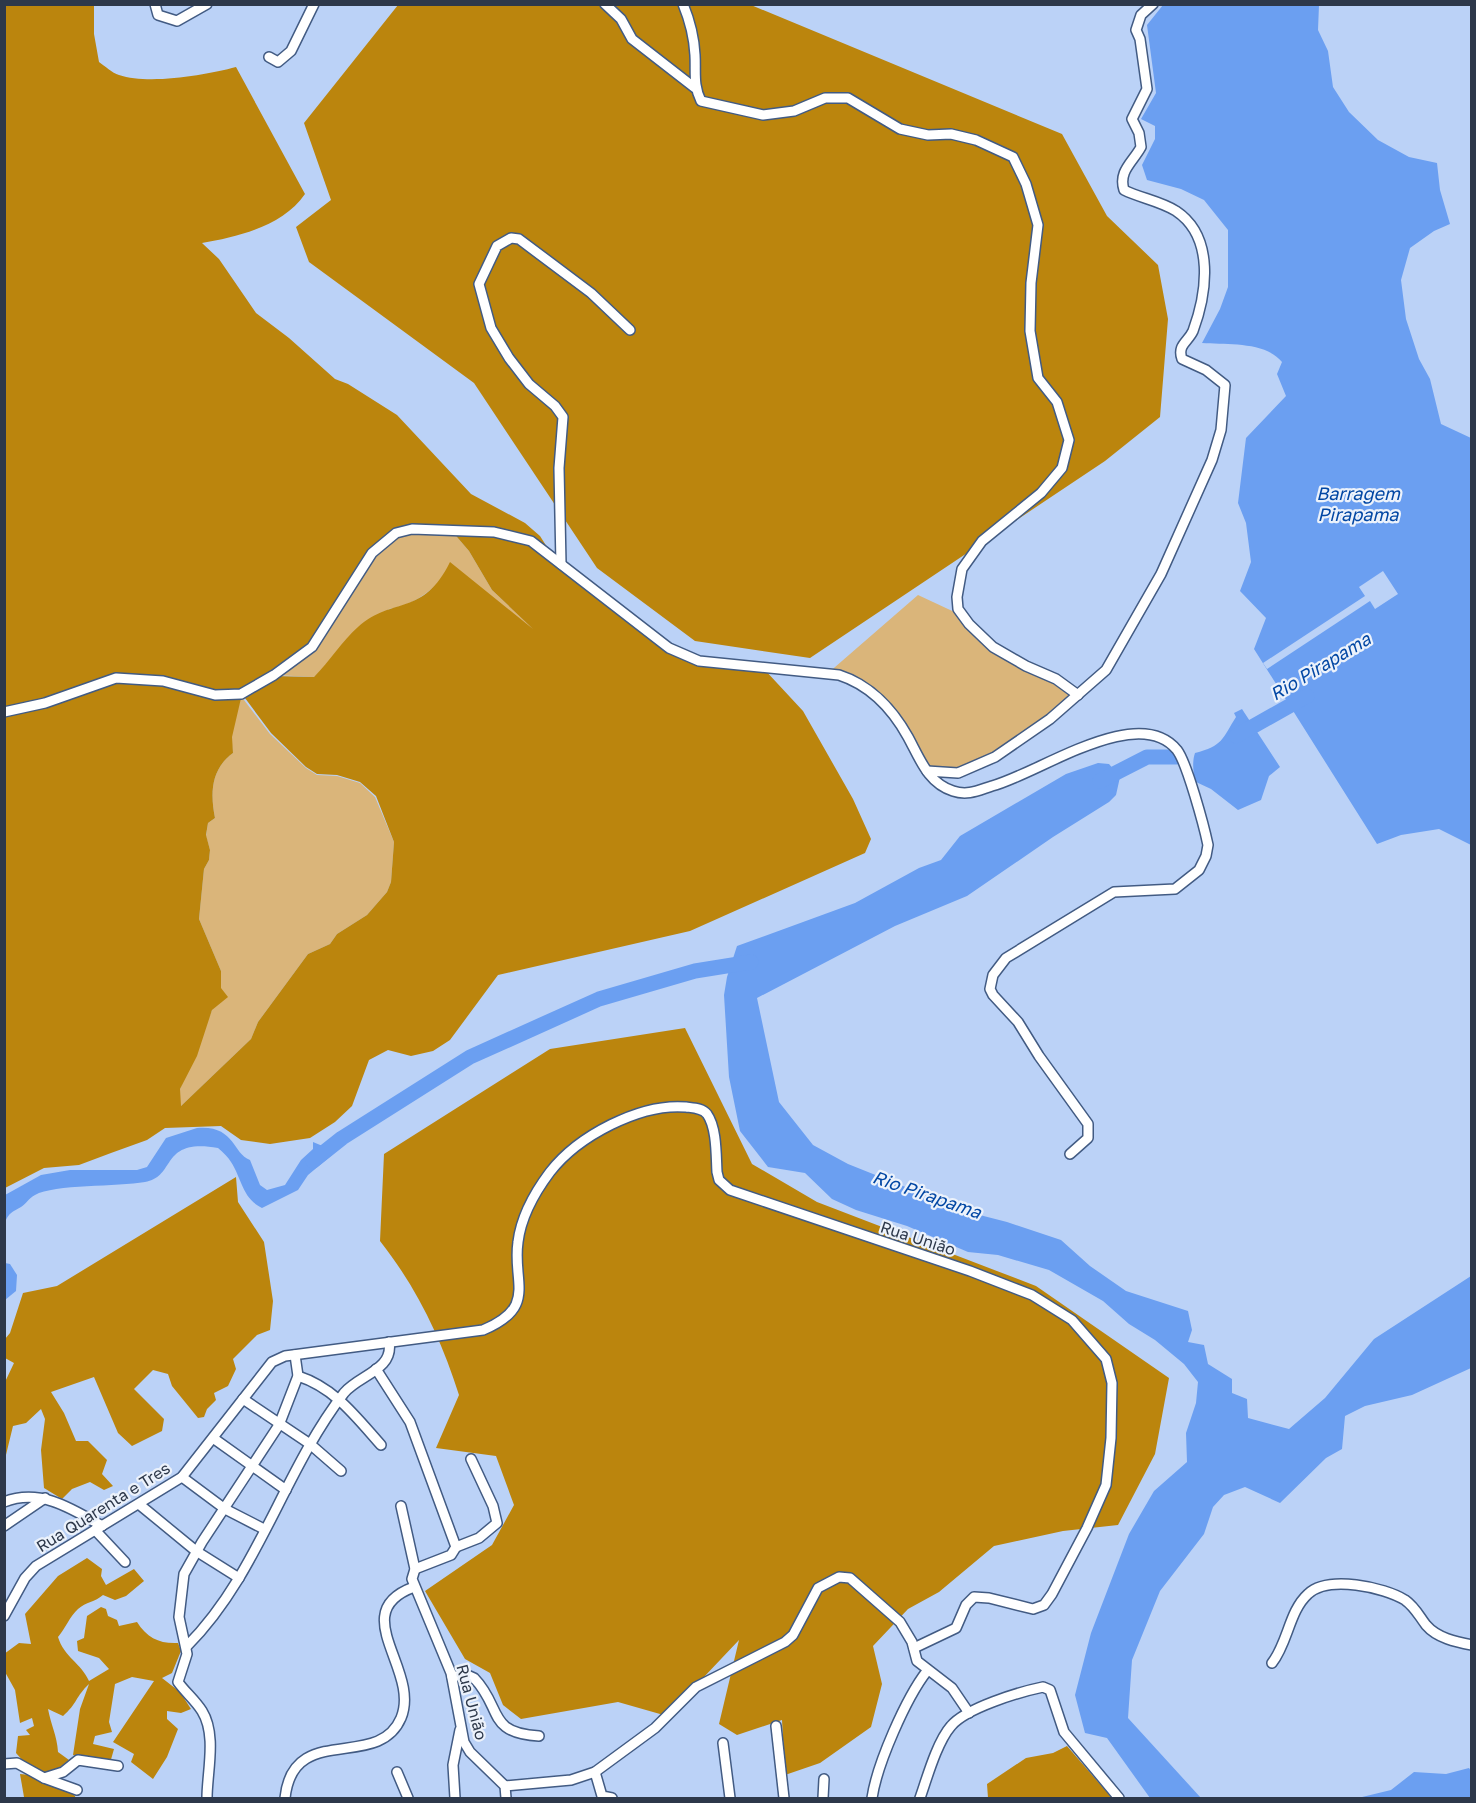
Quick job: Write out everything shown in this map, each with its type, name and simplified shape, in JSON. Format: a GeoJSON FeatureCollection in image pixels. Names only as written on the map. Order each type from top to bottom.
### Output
{"type":"FeatureCollection","features":[{"type":"Feature","properties":{"kind":"street"},"geometry":{"type":"LineString","coordinates":[[155,4],[158,15],[177,21],[207,4]]}},
{"type":"Feature","properties":{"kind":"street"},"geometry":{"type":"LineString","coordinates":[[269,57],[278,62],[291,51],[314,4]]}},
{"type":"Feature","properties":{"kind":"street"},"geometry":{"type":"LineString","coordinates":[[605,4],[621,18],[632,39],[695,88]]}},
{"type":"Feature","properties":{"kind":"street"},"geometry":{"type":"LineString","coordinates":[[683,4],[691,23],[695,55],[695,88],[701,101],[763,115],[794,111],[825,98],[848,98],[900,129],[928,135],[951,134],[976,140],[1013,158],[1026,184],[1038,225],[1031,283],[1030,331],[1038,378],[1057,402],[1070,440],[1062,468],[1041,493],[982,541],[962,569],[957,597],[958,609],[969,624],[993,646],[1026,666],[1056,679],[1078,695]]}},
{"type":"Feature","properties":{"kind":"street"},"geometry":{"type":"LineString","coordinates":[[927,771],[958,773],[995,757],[1029,735],[1106,670],[1161,574],[1212,460],[1221,430],[1225,407],[1225,385],[1206,370],[1182,360],[1180,352],[1184,342],[1191,335],[1199,309],[1205,266],[1203,249],[1186,219],[1175,210],[1124,190],[1122,183],[1123,172],[1141,147],[1132,119],[1147,89],[1140,39],[1136,30],[1141,15],[1153,4]]}},
{"type":"Feature","properties":{"kind":"street"},"geometry":{"type":"LineString","coordinates":[[561,564],[559,468],[563,417],[555,406],[529,384],[492,328],[479,284],[481,276],[497,246],[511,238],[519,239],[591,293],[630,330]]}},
{"type":"Feature","properties":{"kind":"street"},"geometry":{"type":"LineString","coordinates":[[4,712],[45,703],[116,678],[163,681],[215,695],[241,694],[312,648],[372,554],[396,533],[412,529],[504,534],[531,541],[683,655],[730,666],[839,675],[853,680],[872,692],[892,715],[937,784],[952,791],[964,794],[1010,782],[1098,742],[1143,732],[1166,740],[1178,752],[1183,762],[1208,844],[1206,856],[1199,870],[1175,889],[1114,892],[1006,958],[993,975],[990,989],[993,995],[1018,1022],[1039,1056],[1088,1124],[1088,1138],[1070,1154]]}},
{"type":"Feature","properties":{"kind":"street","name":"Rua União"},"geometry":{"type":"LineString","coordinates":[[476,1331],[495,1325],[512,1310],[517,1300],[521,1282],[517,1249],[520,1231],[540,1187],[553,1169],[569,1153],[606,1128],[632,1115],[663,1107],[696,1108],[706,1113],[712,1126],[719,1180],[730,1190],[982,1275],[1032,1295],[1061,1312],[1101,1352],[1112,1373],[1109,1466],[1098,1505],[1052,1594],[1044,1605],[1033,1609],[989,1598],[974,1597],[966,1605],[956,1628],[914,1648]]}},
{"type":"Feature","properties":{"kind":"street","name":"Rua Quarenta e Tres"},"geometry":{"type":"LineString","coordinates":[[4,1616],[31,1571],[48,1558],[140,1505],[182,1477],[272,1362],[295,1355],[476,1331]]}},
{"type":"Feature","properties":{"kind":"street"},"geometry":{"type":"LineString","coordinates":[[187,1646],[215,1616],[239,1578],[310,1444],[355,1382],[376,1369],[390,1356],[389,1342]]}},
{"type":"Feature","properties":{"kind":"street"},"geometry":{"type":"LineString","coordinates":[[207,1798],[210,1761],[206,1721],[202,1712],[178,1682],[188,1654],[179,1617],[180,1594],[184,1574],[196,1551],[279,1425],[298,1376],[295,1355]]}},
{"type":"Feature","properties":{"kind":"street"},"geometry":{"type":"LineString","coordinates":[[376,1369],[410,1422],[456,1547]]}},
{"type":"Feature","properties":{"kind":"street"},"geometry":{"type":"LineString","coordinates":[[298,1376],[321,1384],[340,1400],[381,1445]]}},
{"type":"Feature","properties":{"kind":"street"},"geometry":{"type":"LineString","coordinates":[[243,1399],[310,1444],[341,1472]]}},
{"type":"Feature","properties":{"kind":"street"},"geometry":{"type":"LineString","coordinates":[[213,1438],[286,1490]]}},
{"type":"Feature","properties":{"kind":"street"},"geometry":{"type":"LineString","coordinates":[[415,1569],[451,1555],[456,1547],[479,1538],[497,1523],[493,1506],[471,1459]]}},
{"type":"Feature","properties":{"kind":"street"},"geometry":{"type":"LineString","coordinates":[[182,1477],[225,1509],[264,1529]]}},
{"type":"Feature","properties":{"kind":"street"},"geometry":{"type":"LineString","coordinates":[[4,1502],[25,1495],[45,1498],[98,1528],[125,1562]]}},
{"type":"Feature","properties":{"kind":"street"},"geometry":{"type":"LineString","coordinates":[[4,1526],[45,1498]]}},
{"type":"Feature","properties":{"kind":"street"},"geometry":{"type":"LineString","coordinates":[[140,1505],[196,1551],[239,1578]]}},
{"type":"Feature","properties":{"kind":"street","name":"Rua União"},"geometry":{"type":"LineString","coordinates":[[401,1506],[415,1569],[412,1579],[414,1587],[452,1677],[459,1704],[460,1728],[470,1752],[505,1786]]}},
{"type":"Feature","properties":{"kind":"street"},"geometry":{"type":"LineString","coordinates":[[506,1798],[505,1786],[571,1780],[595,1772],[655,1728],[696,1688],[784,1642],[792,1635],[818,1588],[834,1579],[850,1578],[876,1603],[894,1615],[904,1628],[914,1648],[917,1661],[927,1671],[952,1688],[969,1713]]}},
{"type":"Feature","properties":{"kind":"street"},"geometry":{"type":"LineString","coordinates":[[1272,1663],[1307,1594],[1322,1586],[1340,1584],[1376,1590],[1401,1598],[1413,1607],[1426,1625],[1437,1634],[1472,1645]]}},
{"type":"Feature","properties":{"kind":"street"},"geometry":{"type":"LineString","coordinates":[[285,1798],[289,1775],[306,1760],[325,1750],[379,1741],[397,1724],[403,1709],[402,1678],[383,1618],[397,1593],[414,1587]]}},
{"type":"Feature","properties":{"kind":"street"},"geometry":{"type":"LineString","coordinates":[[872,1798],[884,1757],[915,1690],[927,1671]]}},
{"type":"Feature","properties":{"kind":"street"},"geometry":{"type":"LineString","coordinates":[[452,1677],[465,1674],[474,1678],[507,1729],[524,1735],[539,1736]]}},
{"type":"Feature","properties":{"kind":"street"},"geometry":{"type":"LineString","coordinates":[[920,1798],[949,1729],[969,1713],[1038,1688],[1047,1687],[1064,1732],[1119,1798]]}},
{"type":"Feature","properties":{"kind":"street"},"geometry":{"type":"LineString","coordinates":[[776,1726],[784,1798]]}},
{"type":"Feature","properties":{"kind":"street"},"geometry":{"type":"LineString","coordinates":[[455,1798],[453,1766],[460,1728]]}},
{"type":"Feature","properties":{"kind":"street"},"geometry":{"type":"LineString","coordinates":[[723,1743],[730,1798]]}},
{"type":"Feature","properties":{"kind":"street"},"geometry":{"type":"LineString","coordinates":[[44,1778],[63,1772],[78,1760],[118,1766]]}},
{"type":"Feature","properties":{"kind":"street"},"geometry":{"type":"LineString","coordinates":[[4,1764],[17,1762],[44,1778],[77,1790]]}},
{"type":"Feature","properties":{"kind":"street"},"geometry":{"type":"LineString","coordinates":[[397,1772],[408,1798]]}},
{"type":"Feature","properties":{"kind":"street"},"geometry":{"type":"LineString","coordinates":[[595,1772],[605,1798]]}},
{"type":"Feature","properties":{"kind":"street"},"geometry":{"type":"LineString","coordinates":[[823,1798],[824,1779]]}},
{"type":"Feature","properties":{"kind":"shaded area"},"geometry":{"type":"Polygon","coordinates":[[[5,5],[94,5],[94,34],[99,62],[116,74],[131,78],[161,79],[194,76],[236,67],[305,194],[296,205],[272,222],[245,233],[202,243],[219,259],[256,313],[289,338],[335,379],[348,384],[397,415],[471,494],[525,523],[540,536],[554,558],[683,655],[764,669],[803,711],[853,799],[871,839],[865,853],[690,931],[498,975],[450,1040],[433,1051],[411,1056],[388,1050],[369,1060],[352,1106],[335,1122],[310,1138],[270,1144],[241,1140],[221,1126],[165,1128],[147,1140],[79,1165],[44,1168],[5,1188],[5,5]],[[412,529],[383,543],[312,647],[273,676],[314,677],[358,627],[383,612],[418,599],[440,579],[450,562],[533,629],[492,590],[469,551],[451,530],[412,529]],[[242,694],[232,737],[233,753],[220,766],[214,782],[215,818],[208,823],[206,835],[210,850],[209,860],[204,869],[199,919],[221,971],[221,988],[228,997],[212,1010],[197,1056],[180,1089],[181,1106],[251,1039],[258,1022],[308,954],[330,944],[337,934],[367,915],[387,892],[391,882],[394,842],[376,796],[360,782],[337,775],[317,774],[306,767],[271,733],[242,694]]]}},
{"type":"Feature","properties":{"kind":"shaded area"},"geometry":{"type":"Polygon","coordinates":[[[398,5],[751,5],[1062,134],[1107,216],[1158,265],[1168,319],[1160,417],[1105,461],[810,658],[695,641],[597,568],[474,383],[309,262],[296,227],[331,200],[304,123],[398,5]]]}},
{"type":"Feature","properties":{"kind":"shaded area"},"geometry":{"type":"Polygon","coordinates":[[[451,530],[469,551],[492,590],[545,640],[442,579],[418,598],[405,605],[389,609],[314,677],[274,675],[365,564],[396,533],[451,530]]]}},
{"type":"Feature","properties":{"kind":"shaded area"},"geometry":{"type":"Polygon","coordinates":[[[918,595],[963,616],[992,647],[1055,680],[1076,695],[991,754],[933,779],[873,692],[827,674],[918,595]]]}},
{"type":"Feature","properties":{"kind":"shaded area"},"geometry":{"type":"Polygon","coordinates":[[[241,696],[270,734],[306,768],[317,775],[337,776],[360,783],[375,797],[394,842],[391,882],[387,892],[367,915],[337,934],[330,944],[308,954],[258,1022],[251,1039],[180,1107],[180,1089],[221,988],[221,971],[199,919],[204,869],[209,860],[210,850],[206,836],[208,823],[215,818],[214,782],[220,766],[233,753],[231,737],[241,696]]]}},
{"type":"Feature","properties":{"kind":"shaded area"},"geometry":{"type":"Polygon","coordinates":[[[685,1028],[752,1164],[817,1202],[1036,1286],[1169,1378],[1155,1454],[1118,1525],[1063,1531],[994,1546],[939,1592],[908,1609],[873,1646],[882,1684],[871,1727],[820,1763],[785,1775],[782,1720],[737,1735],[719,1724],[739,1640],[667,1716],[618,1702],[521,1719],[503,1705],[490,1673],[465,1659],[425,1591],[492,1545],[514,1505],[496,1456],[436,1448],[459,1395],[427,1314],[417,1295],[380,1241],[384,1154],[550,1049],[685,1028]]]}},
{"type":"Feature","properties":{"kind":"shaded area"},"geometry":{"type":"Polygon","coordinates":[[[236,1177],[238,1202],[264,1242],[273,1301],[270,1330],[257,1335],[233,1359],[236,1369],[228,1386],[214,1393],[216,1400],[207,1409],[204,1417],[198,1418],[172,1386],[168,1374],[153,1370],[134,1389],[164,1419],[162,1431],[132,1446],[118,1433],[94,1377],[51,1392],[64,1413],[76,1441],[88,1441],[107,1460],[102,1474],[113,1486],[104,1490],[90,1482],[72,1489],[62,1499],[44,1488],[41,1450],[45,1419],[41,1409],[26,1423],[13,1426],[5,1459],[5,1382],[14,1363],[5,1358],[5,1339],[10,1333],[23,1293],[57,1286],[236,1177]]]}},
{"type":"Feature","properties":{"kind":"shaded area"},"geometry":{"type":"Polygon","coordinates":[[[87,1558],[102,1569],[101,1576],[106,1585],[134,1569],[144,1581],[126,1596],[115,1600],[103,1595],[81,1607],[72,1615],[58,1637],[64,1650],[82,1669],[89,1681],[109,1669],[99,1658],[78,1651],[77,1641],[84,1638],[87,1616],[101,1607],[106,1609],[108,1616],[117,1620],[119,1626],[137,1622],[154,1639],[178,1643],[181,1651],[172,1673],[162,1678],[180,1692],[191,1709],[181,1713],[167,1711],[167,1719],[178,1729],[167,1757],[153,1779],[131,1762],[134,1754],[113,1742],[154,1681],[132,1677],[115,1684],[109,1722],[112,1732],[95,1736],[93,1744],[114,1749],[110,1763],[73,1755],[80,1709],[89,1684],[63,1716],[48,1709],[58,1752],[69,1760],[59,1768],[43,1773],[25,1763],[16,1753],[18,1736],[30,1735],[26,1730],[34,1726],[32,1718],[20,1723],[15,1690],[5,1672],[4,1654],[19,1643],[31,1644],[25,1614],[58,1576],[87,1558]]]}},
{"type":"Feature","properties":{"kind":"shaded area"},"geometry":{"type":"Polygon","coordinates":[[[1067,1746],[1112,1798],[988,1798],[987,1784],[1026,1758],[1053,1753],[1067,1746]]]}},
{"type":"Feature","properties":{"kind":"shaded area"},"geometry":{"type":"Polygon","coordinates":[[[20,1774],[30,1775],[73,1793],[76,1798],[24,1797],[20,1774]]]}},
{"type":"Feature","properties":{"kind":"water","name":"Barragem Pirapama"},"geometry":{"type":"Polygon","coordinates":[[[1163,5],[1319,5],[1318,30],[1328,51],[1333,87],[1349,112],[1378,140],[1409,157],[1437,163],[1440,190],[1450,224],[1434,231],[1410,248],[1401,280],[1406,319],[1419,359],[1430,379],[1441,424],[1471,438],[1471,845],[1439,829],[1401,835],[1377,844],[1254,649],[1266,618],[1240,591],[1251,562],[1246,523],[1238,503],[1246,438],[1286,396],[1277,374],[1282,362],[1275,355],[1256,347],[1202,343],[1220,309],[1228,287],[1228,230],[1204,200],[1181,189],[1147,180],[1142,165],[1155,139],[1155,126],[1141,119],[1156,93],[1147,25],[1163,5]]]}},
{"type":"Feature","properties":{"kind":"water"},"geometry":{"type":"Polygon","coordinates":[[[1242,709],[1280,767],[1269,776],[1261,800],[1238,810],[1211,789],[1196,782],[1193,764],[1195,753],[1211,748],[1221,741],[1236,717],[1234,713],[1242,709]]]}},
{"type":"Feature","properties":{"kind":"water"},"geometry":{"type":"Polygon","coordinates":[[[1098,763],[1109,764],[1120,777],[1116,795],[1109,802],[967,896],[895,926],[757,998],[779,1102],[813,1145],[848,1164],[968,1212],[1061,1240],[1090,1266],[1126,1291],[1188,1311],[1192,1330],[1188,1342],[1204,1345],[1208,1364],[1232,1379],[1232,1393],[1247,1399],[1248,1418],[1289,1429],[1325,1398],[1374,1339],[1471,1276],[1471,1368],[1412,1395],[1365,1406],[1345,1416],[1342,1449],[1326,1458],[1280,1503],[1245,1487],[1224,1495],[1213,1507],[1204,1534],[1160,1591],[1132,1660],[1128,1718],[1201,1798],[1150,1798],[1107,1738],[1085,1733],[1075,1695],[1091,1633],[1129,1534],[1154,1491],[1187,1462],[1186,1433],[1196,1403],[1198,1382],[1184,1364],[1155,1340],[1129,1324],[1103,1301],[1049,1270],[998,1255],[968,1252],[907,1226],[856,1210],[832,1199],[805,1173],[768,1167],[740,1131],[729,1077],[724,995],[737,946],[855,903],[919,868],[941,860],[960,836],[1066,774],[1098,763]]]}},
{"type":"Feature","properties":{"kind":"water"},"geometry":{"type":"Polygon","coordinates":[[[197,1128],[209,1128],[226,1135],[239,1152],[250,1160],[260,1185],[267,1190],[285,1185],[301,1160],[313,1149],[313,1142],[325,1147],[332,1155],[308,1175],[298,1190],[262,1208],[246,1194],[235,1168],[224,1153],[218,1148],[199,1146],[186,1148],[177,1153],[155,1179],[133,1184],[71,1187],[44,1191],[11,1213],[5,1222],[5,1195],[41,1175],[70,1170],[137,1170],[147,1167],[166,1138],[197,1128]]]}},
{"type":"Feature","properties":{"kind":"water"},"geometry":{"type":"Polygon","coordinates":[[[5,1263],[10,1264],[17,1275],[16,1291],[5,1300],[5,1263]]]}},
{"type":"Feature","properties":{"kind":"water"},"geometry":{"type":"Polygon","coordinates":[[[1469,1768],[1471,1798],[1358,1798],[1391,1790],[1414,1772],[1446,1774],[1469,1768]]]}},
{"type":"Feature","properties":{"kind":"pier"},"geometry":{"type":"Polygon","coordinates":[[[1383,571],[1398,594],[1375,609],[1370,601],[1267,669],[1263,663],[1365,596],[1359,587],[1383,571]]]}},
{"type":"Feature","properties":{"kind":"waterway","name":"Rio Pirapama"},"geometry":{"type":"LineString","coordinates":[[1236,736],[1307,696]]}},
{"type":"Feature","properties":{"kind":"waterway","name":"Rio Pirapama"},"geometry":{"type":"LineString","coordinates":[[1100,781],[1147,757],[1177,757]]}},
{"type":"Feature","properties":{"kind":"waterway"},"geometry":{"type":"LineString","coordinates":[[313,1161],[342,1138],[470,1057],[599,999],[695,971],[751,962]]}}]}
